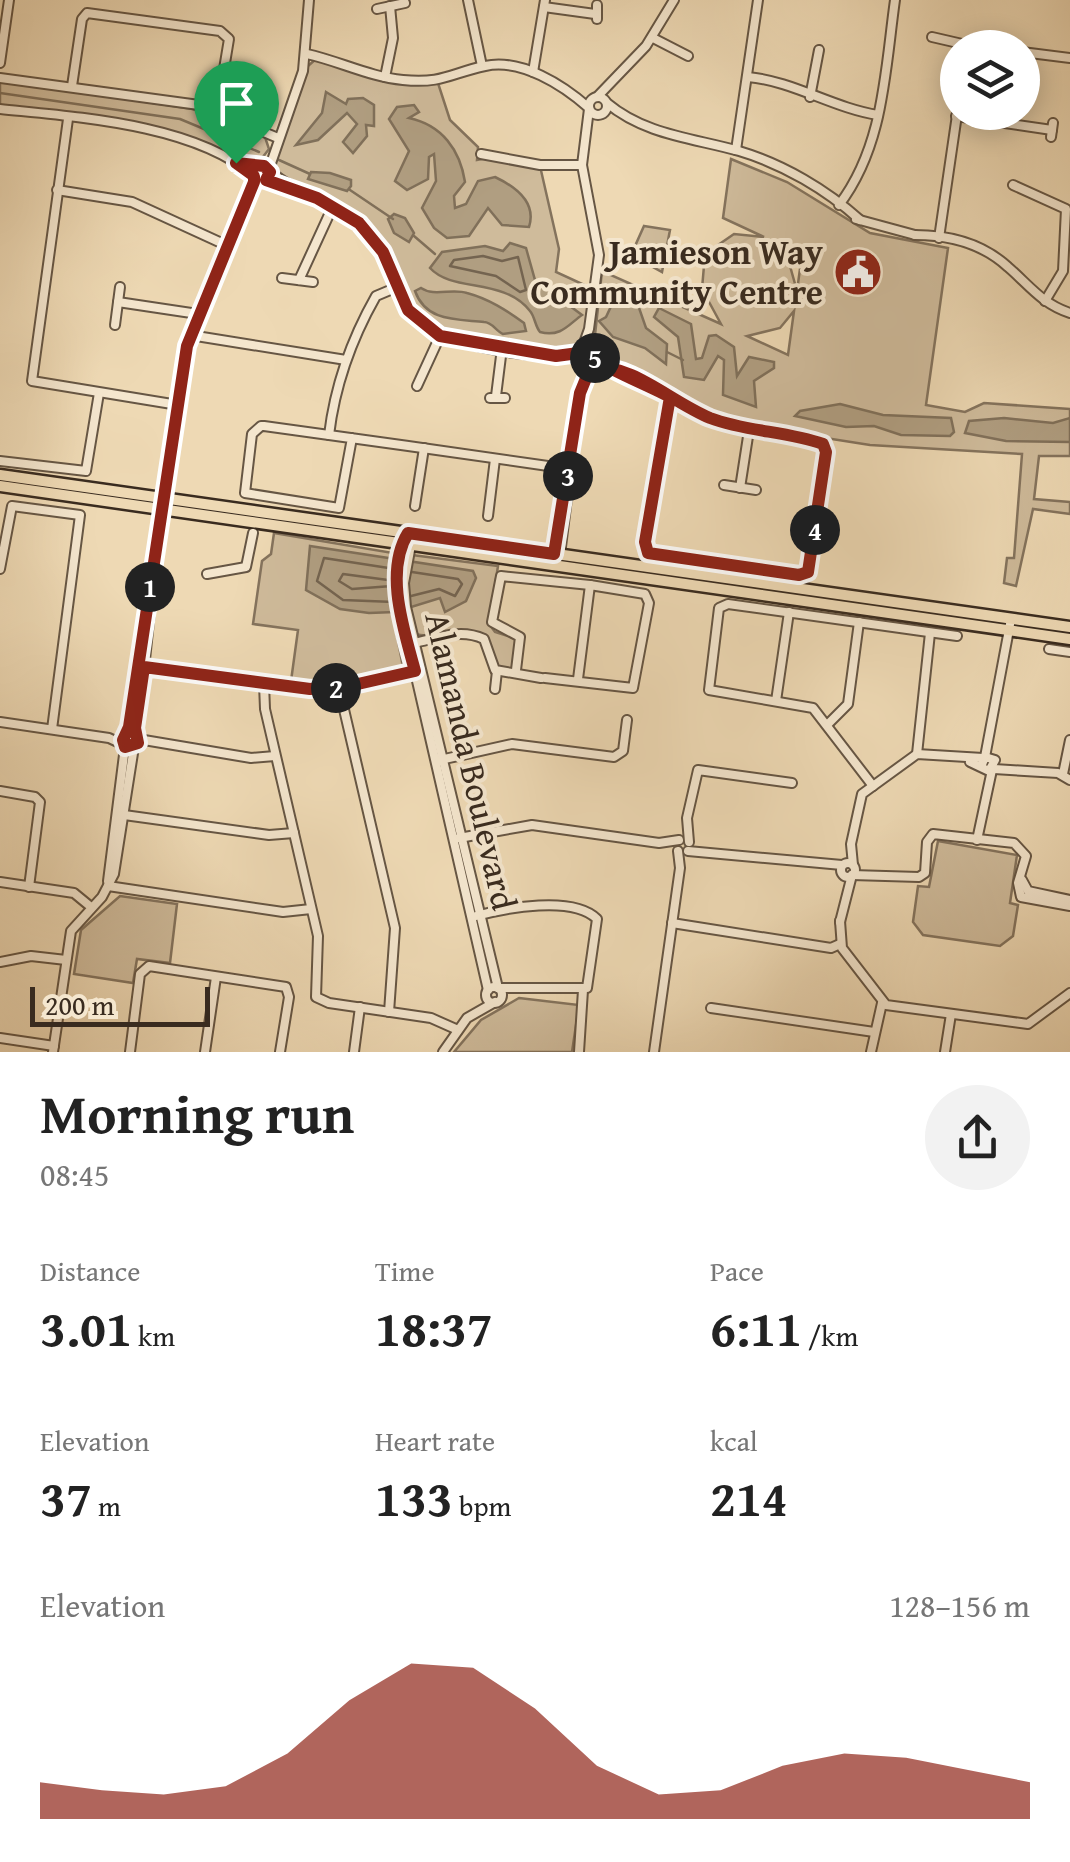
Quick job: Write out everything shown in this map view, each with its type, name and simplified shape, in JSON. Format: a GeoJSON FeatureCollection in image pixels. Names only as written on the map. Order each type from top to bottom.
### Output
{"type":"FeatureCollection","features":[{"type":"Feature","properties":{"kind":"main road"},"geometry":{"type":"LineString","coordinates":[[0,475],[406,547],[556,558],[1008,624],[1070,639]]}},
{"type":"Feature","properties":{"kind":"main road"},"geometry":{"type":"LineString","coordinates":[[0,486],[162,504]]}},
{"type":"Feature","properties":{"kind":"main road"},"geometry":{"type":"LineString","coordinates":[[1008,624],[1070,627]]}},
{"type":"Feature","properties":{"kind":"street"},"geometry":{"type":"LineString","coordinates":[[0,63],[9,0]]}},
{"type":"Feature","properties":{"kind":"street"},"geometry":{"type":"LineString","coordinates":[[0,1038],[54,1049],[71,931],[108,886],[190,335],[295,100],[306,54],[309,0]]}},
{"type":"Feature","properties":{"kind":"street"},"geometry":{"type":"LineString","coordinates":[[468,0],[482,66]]}},
{"type":"Feature","properties":{"kind":"street"},"geometry":{"type":"LineString","coordinates":[[556,558],[580,393],[591,362],[589,329],[598,247],[582,165],[592,103],[653,38],[674,0]]}},
{"type":"Feature","properties":{"kind":"street"},"geometry":{"type":"LineString","coordinates":[[736,150],[758,0]]}},
{"type":"Feature","properties":{"kind":"street"},"geometry":{"type":"LineString","coordinates":[[841,204],[868,158],[895,0]]}},
{"type":"Feature","properties":{"kind":"street"},"geometry":{"type":"LineString","coordinates":[[376,8],[404,3]]}},
{"type":"Feature","properties":{"kind":"street"},"geometry":{"type":"LineString","coordinates":[[533,72],[545,3],[596,13]]}},
{"type":"Feature","properties":{"kind":"street"},"geometry":{"type":"LineString","coordinates":[[386,78],[393,38],[390,6]]}},
{"type":"Feature","properties":{"kind":"street"},"geometry":{"type":"LineString","coordinates":[[72,86],[82,19],[87,12],[220,30],[229,39],[217,111]]}},
{"type":"Feature","properties":{"kind":"street"},"geometry":{"type":"LineString","coordinates":[[653,38],[688,56]]}},
{"type":"Feature","properties":{"kind":"street"},"geometry":{"type":"LineString","coordinates":[[932,38],[940,40]]}},
{"type":"Feature","properties":{"kind":"street"},"geometry":{"type":"LineString","coordinates":[[810,97],[819,50]]}},
{"type":"Feature","properties":{"kind":"street"},"geometry":{"type":"LineString","coordinates":[[306,54],[386,78],[450,80],[482,66],[508,64],[533,72],[573,95],[592,103],[607,102],[626,117],[679,138],[736,150],[773,164],[841,204],[860,220],[964,243],[1000,260],[1045,301],[1070,313]]}},
{"type":"Feature","properties":{"kind":"street"},"geometry":{"type":"LineString","coordinates":[[1040,54],[1070,58]]}},
{"type":"Feature","properties":{"kind":"street"},"geometry":{"type":"LineString","coordinates":[[0,76],[217,111],[278,138]]}},
{"type":"Feature","properties":{"kind":"street"},"geometry":{"type":"LineString","coordinates":[[748,77],[878,116]]}},
{"type":"Feature","properties":{"kind":"street"},"geometry":{"type":"LineString","coordinates":[[586,135],[602,115],[610,85]]}},
{"type":"Feature","properties":{"kind":"street"},"geometry":{"type":"LineString","coordinates":[[592,103],[602,115],[626,117]]}},
{"type":"Feature","properties":{"kind":"street"},"geometry":{"type":"LineString","coordinates":[[0,110],[162,133],[264,172],[333,206],[365,229],[390,268],[392,289],[420,323],[440,336],[612,366],[670,397],[749,430],[825,446],[807,573],[650,554],[645,542],[670,397]]}},
{"type":"Feature","properties":{"kind":"street"},"geometry":{"type":"LineString","coordinates":[[68,119],[31,378],[38,384],[178,404]]}},
{"type":"Feature","properties":{"kind":"street"},"geometry":{"type":"LineString","coordinates":[[1040,128],[1052,130]]}},
{"type":"Feature","properties":{"kind":"street"},"geometry":{"type":"LineString","coordinates":[[939,236],[954,130]]}},
{"type":"Feature","properties":{"kind":"street"},"geometry":{"type":"LineString","coordinates":[[481,154],[540,165],[582,165]]}},
{"type":"Feature","properties":{"kind":"street"},"geometry":{"type":"LineString","coordinates":[[236,163],[254,176]]}},
{"type":"Feature","properties":{"kind":"street"},"geometry":{"type":"LineString","coordinates":[[254,176],[264,172]]}},
{"type":"Feature","properties":{"kind":"street"},"geometry":{"type":"LineString","coordinates":[[250,199],[254,176]]}},
{"type":"Feature","properties":{"kind":"street"},"geometry":{"type":"LineString","coordinates":[[1013,186],[1066,209],[1063,271],[1045,301]]}},
{"type":"Feature","properties":{"kind":"street"},"geometry":{"type":"LineString","coordinates":[[58,190],[132,202],[228,246]]}},
{"type":"Feature","properties":{"kind":"street"},"geometry":{"type":"LineString","coordinates":[[299,280],[333,206]]}},
{"type":"Feature","properties":{"kind":"street"},"geometry":{"type":"LineString","coordinates":[[282,278],[313,282]]}},
{"type":"Feature","properties":{"kind":"street"},"geometry":{"type":"LineString","coordinates":[[115,325],[120,287]]}},
{"type":"Feature","properties":{"kind":"street"},"geometry":{"type":"LineString","coordinates":[[329,435],[346,360],[373,301],[392,289]]}},
{"type":"Feature","properties":{"kind":"street"},"geometry":{"type":"LineString","coordinates":[[118,302],[198,314]]}},
{"type":"Feature","properties":{"kind":"street"},"geometry":{"type":"LineString","coordinates":[[580,393],[578,360],[589,329]]}},
{"type":"Feature","properties":{"kind":"street"},"geometry":{"type":"LineString","coordinates":[[190,335],[346,360]]}},
{"type":"Feature","properties":{"kind":"street"},"geometry":{"type":"LineString","coordinates":[[417,387],[440,336]]}},
{"type":"Feature","properties":{"kind":"street"},"geometry":{"type":"LineString","coordinates":[[497,398],[502,348]]}},
{"type":"Feature","properties":{"kind":"street"},"geometry":{"type":"LineString","coordinates":[[578,360],[591,362]]}},
{"type":"Feature","properties":{"kind":"street"},"geometry":{"type":"LineString","coordinates":[[0,461],[86,471],[99,393]]}},
{"type":"Feature","properties":{"kind":"street"},"geometry":{"type":"LineString","coordinates":[[352,438],[342,503],[331,508],[247,495],[256,427],[352,438],[569,469]]}},
{"type":"Feature","properties":{"kind":"street"},"geometry":{"type":"LineString","coordinates":[[740,488],[749,430]]}},
{"type":"Feature","properties":{"kind":"street"},"geometry":{"type":"LineString","coordinates":[[415,507],[424,448]]}},
{"type":"Feature","properties":{"kind":"street"},"geometry":{"type":"LineString","coordinates":[[488,517],[496,458]]}},
{"type":"Feature","properties":{"kind":"street"},"geometry":{"type":"LineString","coordinates":[[724,486],[756,490]]}},
{"type":"Feature","properties":{"kind":"street"},"geometry":{"type":"LineString","coordinates":[[0,569],[12,506],[71,511],[81,518],[52,729]]}},
{"type":"Feature","properties":{"kind":"street"},"geometry":{"type":"LineString","coordinates":[[207,574],[246,568],[253,533]]}},
{"type":"Feature","properties":{"kind":"street","name":"Alamanda Boulevard"},"geometry":{"type":"LineString","coordinates":[[406,547],[404,612],[495,993]]}},
{"type":"Feature","properties":{"kind":"street"},"geometry":{"type":"LineString","coordinates":[[497,671],[578,679],[586,684],[624,690],[635,686],[648,603],[641,593],[501,576],[492,622],[520,637],[516,670]]}},
{"type":"Feature","properties":{"kind":"street"},"geometry":{"type":"LineString","coordinates":[[578,679],[590,585]]}},
{"type":"Feature","properties":{"kind":"street"},"geometry":{"type":"LineString","coordinates":[[873,786],[829,723],[813,708],[710,690],[720,606],[957,636]]}},
{"type":"Feature","properties":{"kind":"street"},"geometry":{"type":"LineString","coordinates":[[776,701],[788,612]]}},
{"type":"Feature","properties":{"kind":"street"},"geometry":{"type":"LineString","coordinates":[[829,723],[848,704],[859,622]]}},
{"type":"Feature","properties":{"kind":"street"},"geometry":{"type":"LineString","coordinates":[[976,840],[1008,624]]}},
{"type":"Feature","properties":{"kind":"street"},"geometry":{"type":"LineString","coordinates":[[412,644],[454,633],[478,635],[484,639],[497,671],[495,689]]}},
{"type":"Feature","properties":{"kind":"street"},"geometry":{"type":"LineString","coordinates":[[917,754],[930,633]]}},
{"type":"Feature","properties":{"kind":"street"},"geometry":{"type":"LineString","coordinates":[[1050,650],[1070,652]]}},
{"type":"Feature","properties":{"kind":"street"},"geometry":{"type":"LineString","coordinates":[[141,666],[264,684],[339,688],[418,670]]}},
{"type":"Feature","properties":{"kind":"street"},"geometry":{"type":"LineString","coordinates":[[264,684],[275,756],[319,951],[316,997],[436,1019],[458,1030]]}},
{"type":"Feature","properties":{"kind":"street"},"geometry":{"type":"LineString","coordinates":[[339,688],[395,928],[389,1012]]}},
{"type":"Feature","properties":{"kind":"street"},"geometry":{"type":"LineString","coordinates":[[439,760],[512,744],[614,757],[623,751],[627,720]]}},
{"type":"Feature","properties":{"kind":"street"},"geometry":{"type":"LineString","coordinates":[[0,722],[251,758],[275,756]]}},
{"type":"Feature","properties":{"kind":"street"},"geometry":{"type":"LineString","coordinates":[[1070,740],[1067,777],[917,754],[858,798],[837,944],[882,1004],[1028,1024],[1070,993]]}},
{"type":"Feature","properties":{"kind":"street"},"geometry":{"type":"LineString","coordinates":[[654,1052],[698,770],[792,783]]}},
{"type":"Feature","properties":{"kind":"street"},"geometry":{"type":"LineString","coordinates":[[0,792],[35,797],[40,802],[30,887]]}},
{"type":"Feature","properties":{"kind":"street"},"geometry":{"type":"LineString","coordinates":[[120,814],[262,834],[294,832]]}},
{"type":"Feature","properties":{"kind":"street"},"geometry":{"type":"LineString","coordinates":[[458,839],[532,825],[874,874],[919,877],[926,866],[927,842],[933,834],[1020,846],[1026,856],[1021,876],[1025,894],[1070,903]]}},
{"type":"Feature","properties":{"kind":"street"},"geometry":{"type":"LineString","coordinates":[[0,882],[66,892],[89,909]]}},
{"type":"Feature","properties":{"kind":"street"},"geometry":{"type":"LineString","coordinates":[[108,886],[289,912],[312,910]]}},
{"type":"Feature","properties":{"kind":"street"},"geometry":{"type":"LineString","coordinates":[[476,916],[527,905],[592,913],[598,922],[590,984],[584,990],[580,1052]]}},
{"type":"Feature","properties":{"kind":"street"},"geometry":{"type":"LineString","coordinates":[[672,924],[837,944]]}},
{"type":"Feature","properties":{"kind":"street"},"geometry":{"type":"LineString","coordinates":[[0,962],[31,956],[66,960]]}},
{"type":"Feature","properties":{"kind":"street"},"geometry":{"type":"LineString","coordinates":[[130,1052],[140,983],[146,969],[286,990],[280,1052]]}},
{"type":"Feature","properties":{"kind":"street"},"geometry":{"type":"LineString","coordinates":[[205,1052],[216,977]]}},
{"type":"Feature","properties":{"kind":"street"},"geometry":{"type":"LineString","coordinates":[[443,1052],[458,1030],[495,993],[511,989],[584,990]]}},
{"type":"Feature","properties":{"kind":"street"},"geometry":{"type":"LineString","coordinates":[[871,1052],[882,1004]]}},
{"type":"Feature","properties":{"kind":"street"},"geometry":{"type":"LineString","coordinates":[[354,1052],[360,1008]]}},
{"type":"Feature","properties":{"kind":"street"},"geometry":{"type":"LineString","coordinates":[[711,1008],[874,1032]]}},
{"type":"Feature","properties":{"kind":"street"},"geometry":{"type":"LineString","coordinates":[[946,1052],[951,1014]]}},
{"type":"Feature","properties":{"kind":"shaded area"},"geometry":{"type":"Polygon","coordinates":[[[316,59],[394,83],[438,83],[450,120],[478,147],[477,160],[492,157],[540,166],[559,249],[556,272],[591,288],[584,341],[575,354],[446,336],[413,313],[365,226],[273,172],[272,163],[308,66],[316,59]]]}},
{"type":"Feature","properties":{"kind":"shaded area"},"geometry":{"type":"Polygon","coordinates":[[[0,80],[193,109],[265,137],[269,149],[259,162],[244,163],[184,137],[0,107],[0,80]]]}},
{"type":"Feature","properties":{"kind":"shaded area"},"geometry":{"type":"Polygon","coordinates":[[[731,159],[787,182],[870,233],[948,248],[926,405],[965,412],[984,403],[1070,409],[1070,456],[1039,456],[1034,499],[1070,502],[1070,514],[1033,509],[1016,586],[1004,583],[1007,558],[1014,558],[1022,454],[870,445],[731,423],[593,353],[602,271],[721,324],[702,289],[705,254],[734,234],[764,237],[723,218],[731,159]],[[770,240],[790,266],[797,291],[802,254],[770,240]],[[794,311],[780,328],[747,336],[788,355],[794,311]]]}},
{"type":"Feature","properties":{"kind":"shaded area"},"geometry":{"type":"Polygon","coordinates":[[[644,226],[670,230],[662,272],[631,255],[644,226]]]}},
{"type":"Feature","properties":{"kind":"shaded area"},"geometry":{"type":"Polygon","coordinates":[[[274,533],[393,553],[392,610],[403,667],[340,681],[291,681],[298,630],[253,624],[262,561],[271,554],[274,533]]]}},
{"type":"Feature","properties":{"kind":"shaded area"},"geometry":{"type":"Polygon","coordinates":[[[412,555],[498,566],[489,624],[495,632],[517,639],[512,669],[497,668],[481,634],[416,634],[407,596],[412,555]]]}},
{"type":"Feature","properties":{"kind":"shaded area"},"geometry":{"type":"Polygon","coordinates":[[[640,569],[886,604],[907,610],[639,574],[640,569]]]}},
{"type":"Feature","properties":{"kind":"shaded area"},"geometry":{"type":"Polygon","coordinates":[[[938,841],[1017,855],[1010,903],[1018,905],[1013,936],[1000,946],[923,935],[913,922],[918,886],[929,887],[938,841]]]}},
{"type":"Feature","properties":{"kind":"shaded area"},"geometry":{"type":"Polygon","coordinates":[[[120,896],[177,904],[170,963],[137,959],[133,983],[74,974],[81,930],[120,896]]]}},
{"type":"Feature","properties":{"kind":"shaded area"},"geometry":{"type":"Polygon","coordinates":[[[519,998],[579,1005],[572,1052],[454,1052],[481,1020],[519,998]]]}},
{"type":"Feature","properties":{"kind":"water"},"geometry":{"type":"Polygon","coordinates":[[[326,92],[346,104],[348,99],[363,98],[374,105],[374,126],[366,125],[367,136],[353,153],[343,142],[357,124],[347,113],[318,140],[296,145],[322,113],[326,92]]]}},
{"type":"Feature","properties":{"kind":"water"},"geometry":{"type":"Polygon","coordinates":[[[414,105],[419,112],[409,118],[440,133],[459,159],[465,182],[454,196],[455,208],[466,204],[478,181],[495,177],[516,190],[527,203],[529,227],[502,225],[488,208],[469,236],[447,238],[434,228],[422,208],[436,181],[434,154],[429,157],[428,179],[407,190],[395,181],[409,151],[389,119],[397,107],[414,105]]]}},
{"type":"Feature","properties":{"kind":"water"},"geometry":{"type":"Polygon","coordinates":[[[311,172],[351,180],[351,186],[347,191],[308,179],[311,172]]]}},
{"type":"Feature","properties":{"kind":"water"},"geometry":{"type":"Polygon","coordinates":[[[394,214],[405,218],[414,233],[409,242],[394,233],[388,219],[394,214]]]}},
{"type":"Feature","properties":{"kind":"water"},"geometry":{"type":"Polygon","coordinates":[[[510,243],[526,248],[535,280],[582,315],[559,331],[540,332],[532,313],[519,300],[440,276],[430,268],[442,252],[485,246],[503,251],[510,243]]]}},
{"type":"Feature","properties":{"kind":"water"},"geometry":{"type":"Polygon","coordinates":[[[421,288],[483,298],[524,323],[526,331],[503,334],[487,322],[435,314],[420,301],[415,291],[421,288]]]}},
{"type":"Feature","properties":{"kind":"water"},"geometry":{"type":"Polygon","coordinates":[[[614,300],[637,302],[646,328],[667,344],[666,364],[645,348],[613,337],[599,321],[606,317],[614,300]]]}},
{"type":"Feature","properties":{"kind":"water"},"geometry":{"type":"Polygon","coordinates":[[[659,308],[691,324],[696,359],[702,358],[709,336],[716,335],[734,347],[737,376],[749,357],[774,362],[774,368],[754,381],[756,407],[723,395],[724,360],[718,356],[704,380],[684,377],[678,337],[654,317],[659,308]]]}},
{"type":"Feature","properties":{"kind":"water"},"geometry":{"type":"Polygon","coordinates":[[[840,404],[883,415],[951,418],[954,432],[950,436],[901,435],[874,426],[846,427],[795,416],[800,411],[840,404]]]}},
{"type":"Feature","properties":{"kind":"water"},"geometry":{"type":"Polygon","coordinates":[[[1004,418],[1053,423],[1070,418],[1070,442],[1006,441],[965,433],[969,421],[1004,418]]]}},
{"type":"Feature","properties":{"kind":"water"},"geometry":{"type":"Polygon","coordinates":[[[310,546],[473,571],[476,578],[466,601],[445,612],[440,598],[395,612],[340,609],[306,590],[310,546]]]}},
{"type":"Feature","properties":{"kind":"waterway"},"geometry":{"type":"LineString","coordinates":[[0,93],[180,119],[259,152]]}},
{"type":"Feature","properties":{"kind":"waterway"},"geometry":{"type":"LineString","coordinates":[[279,160],[310,174]]}},
{"type":"Feature","properties":{"kind":"waterway"},"geometry":{"type":"LineString","coordinates":[[350,190],[393,219]]}},
{"type":"Feature","properties":{"kind":"waterway"},"geometry":{"type":"LineString","coordinates":[[414,236],[435,254]]}},
{"type":"Feature","properties":{"kind":"waterway"},"geometry":{"type":"LineString","coordinates":[[667,352],[683,360]]}},
{"type":"Feature","properties":{"kind":"place","name":"Jamieson Way Community Centre"},"geometry":{"type":"Point","coordinates":[858,272]}},
{"type":"Feature","properties":{"kind":"route"},"geometry":{"type":"LineString","coordinates":[[236,163],[254,176],[254,182],[187,346],[164,486],[154,578],[129,727],[123,740],[125,747],[134,748],[138,743],[135,728],[144,667],[310,689],[349,686],[415,671],[398,597],[402,543],[408,533],[554,554],[580,393],[591,366],[617,368],[633,376],[696,412],[726,423],[823,444],[826,452],[808,572],[799,575],[648,553],[645,542],[664,409],[667,400],[670,397],[633,376],[623,371],[617,368],[593,358],[586,352],[556,356],[440,336],[408,310],[394,286],[394,275],[383,252],[359,223],[317,198],[266,180],[270,172],[264,166],[236,163]]}}]}
